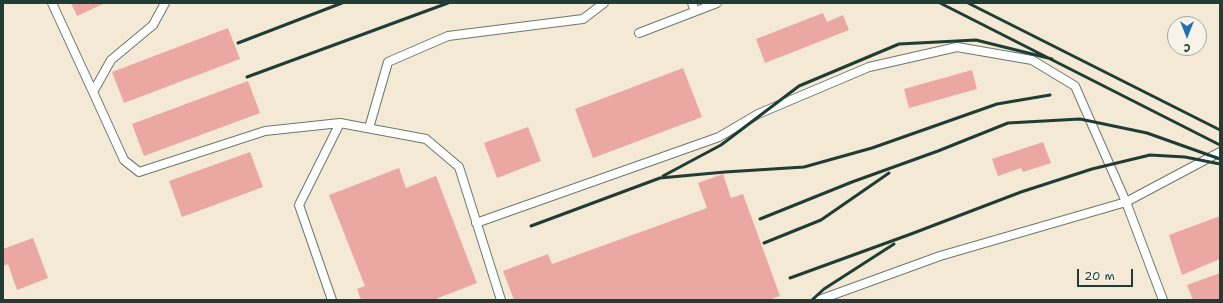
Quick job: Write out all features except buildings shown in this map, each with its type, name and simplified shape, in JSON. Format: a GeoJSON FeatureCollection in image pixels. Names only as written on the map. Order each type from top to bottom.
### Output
{"type":"FeatureCollection","features":[{"type":"Feature","properties":{"kind":"lane"},"geometry":{"type":"LineString","coordinates":[[52,3],[124,160],[140,172],[265,131],[340,123],[426,139],[459,167],[501,300]]}},
{"type":"Feature","properties":{"kind":"lane"},"geometry":{"type":"LineString","coordinates":[[93,92],[111,60],[153,25],[165,3]]}},
{"type":"Feature","properties":{"kind":"lane"},"geometry":{"type":"LineString","coordinates":[[369,128],[388,62],[448,36],[584,19],[604,3]]}},
{"type":"Feature","properties":{"kind":"lane"},"geometry":{"type":"LineString","coordinates":[[639,33],[693,7],[716,3]]}},
{"type":"Feature","properties":{"kind":"lane"},"geometry":{"type":"LineString","coordinates":[[476,223],[718,137],[758,114],[869,67],[957,47],[1032,60],[1075,86],[1126,202],[1163,300]]}},
{"type":"Feature","properties":{"kind":"lane"},"geometry":{"type":"LineString","coordinates":[[332,300],[300,205],[340,123]]}},
{"type":"Feature","properties":{"kind":"lane"},"geometry":{"type":"LineString","coordinates":[[819,300],[940,256],[1126,202],[1220,152]]}},
{"type":"Feature","properties":{"kind":"railway"},"geometry":{"type":"LineString","coordinates":[[238,43],[342,3]]}},
{"type":"Feature","properties":{"kind":"railway"},"geometry":{"type":"LineString","coordinates":[[247,77],[448,3]]}},
{"type":"Feature","properties":{"kind":"railway"},"geometry":{"type":"LineString","coordinates":[[940,3],[1220,145]]}},
{"type":"Feature","properties":{"kind":"railway"},"geometry":{"type":"LineString","coordinates":[[968,3],[1220,130]]}},
{"type":"Feature","properties":{"kind":"railway"},"geometry":{"type":"LineString","coordinates":[[663,176],[721,145],[799,86],[899,44],[976,40],[1052,59]]}},
{"type":"Feature","properties":{"kind":"railway"},"geometry":{"type":"LineString","coordinates":[[531,226],[660,178],[804,167],[872,148],[997,104],[1050,95]]}},
{"type":"Feature","properties":{"kind":"railway"},"geometry":{"type":"LineString","coordinates":[[760,219],[852,182],[938,151],[1008,123],[1080,119],[1147,133],[1220,159]]}},
{"type":"Feature","properties":{"kind":"railway"},"geometry":{"type":"LineString","coordinates":[[790,278],[1021,192],[1092,169],[1150,155],[1185,157],[1220,164]]}},
{"type":"Feature","properties":{"kind":"railway"},"geometry":{"type":"LineString","coordinates":[[764,243],[821,220],[889,173]]}},
{"type":"Feature","properties":{"kind":"railway"},"geometry":{"type":"LineString","coordinates":[[812,300],[824,289],[894,244]]}}]}
